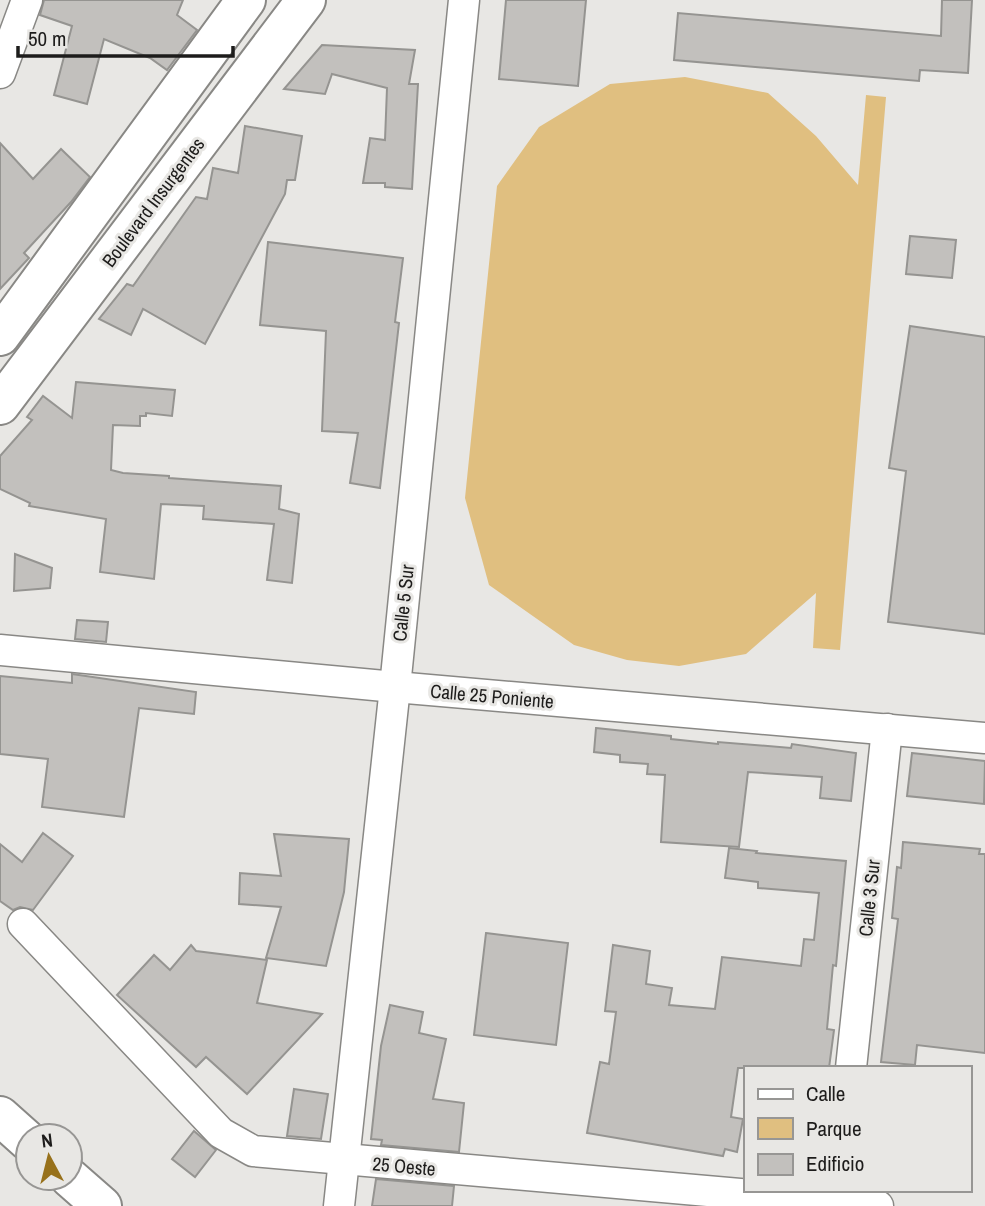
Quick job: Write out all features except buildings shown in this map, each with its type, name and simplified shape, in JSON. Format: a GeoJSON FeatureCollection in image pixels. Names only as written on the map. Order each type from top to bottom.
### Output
{"type":"FeatureCollection","features":[{"type":"Feature","properties":{"kind":"main road"},"geometry":{"type":"LineString","coordinates":[[0,336],[246,0]]}},
{"type":"Feature","properties":{"kind":"main road","name":"Boulevard Insurgentes"},"geometry":{"type":"LineString","coordinates":[[0,405],[306,0]]}},
{"type":"Feature","properties":{"kind":"main road"},"geometry":{"type":"LineString","coordinates":[[0,1116],[14,1128]]}},
{"type":"Feature","properties":{"kind":"main road"},"geometry":{"type":"LineString","coordinates":[[84,1190],[102,1206]]}},
{"type":"Feature","properties":{"kind":"street"},"geometry":{"type":"LineString","coordinates":[[0,73],[27,0]]}},
{"type":"Feature","properties":{"kind":"street","name":"Calle 5 Sur"},"geometry":{"type":"LineString","coordinates":[[339,1206],[395,687],[464,0]]}},
{"type":"Feature","properties":{"kind":"street","name":"Calle 25 Poniente"},"geometry":{"type":"LineString","coordinates":[[0,650],[985,738]]}},
{"type":"Feature","properties":{"kind":"street","name":"Calle 3 Sur"},"geometry":{"type":"LineString","coordinates":[[851,1066],[887,729]]}},
{"type":"Feature","properties":{"kind":"street","name":"25 Oeste"},"geometry":{"type":"LineString","coordinates":[[23,924],[221,1133],[253,1151],[744,1192]]}},
{"type":"Feature","properties":{"kind":"street","name":"25 Oeste"},"geometry":{"type":"LineString","coordinates":[[748,1192],[837,1199],[878,1206]]}},
{"type":"Feature","properties":{"kind":"green space"},"geometry":{"type":"Polygon","coordinates":[[[685,77],[768,93],[816,136],[858,185],[866,95],[886,97],[840,650],[813,648],[816,593],[746,654],[679,666],[627,660],[574,645],[489,585],[465,498],[497,186],[539,127],[610,84],[685,77]]]}}]}
